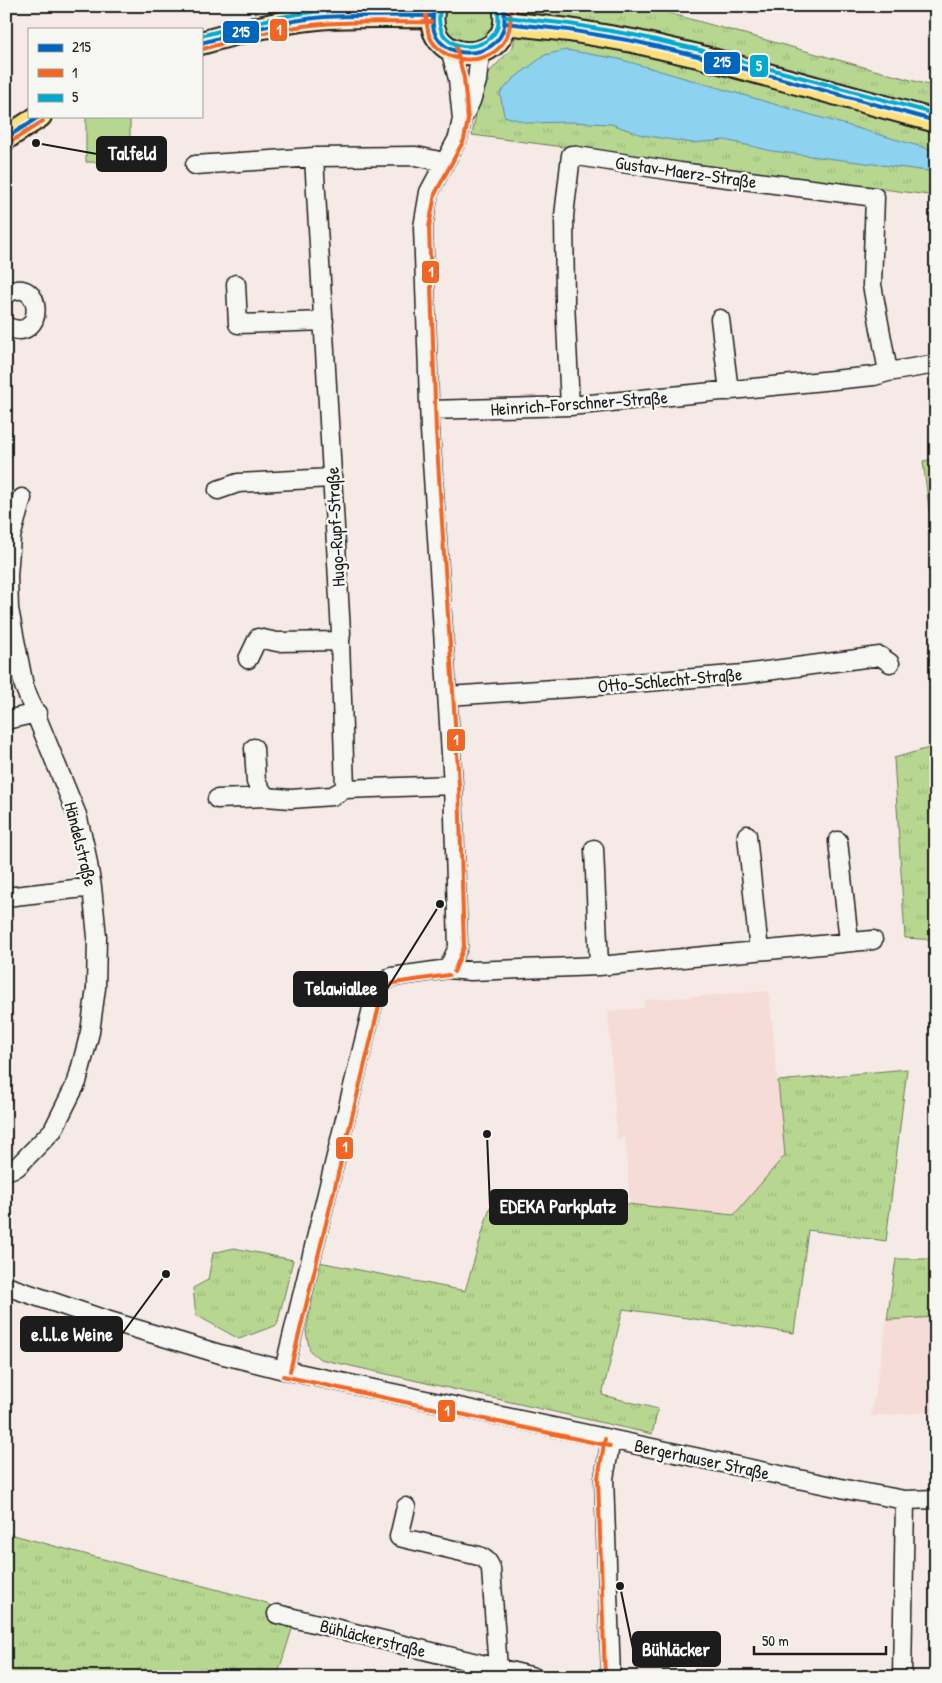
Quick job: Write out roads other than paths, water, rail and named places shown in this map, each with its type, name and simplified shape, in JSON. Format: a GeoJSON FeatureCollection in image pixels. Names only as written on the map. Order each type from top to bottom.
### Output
{"type":"FeatureCollection","features":[{"type":"Feature","properties":{"kind":"main road"},"geometry":{"type":"LineString","coordinates":[[202,43],[224,36],[308,19],[432,11],[435,34],[441,43],[459,54],[470,54],[480,53],[490,48],[498,40],[504,30],[504,14],[698,56],[936,122]]}},
{"type":"Feature","properties":{"kind":"main road"},"geometry":{"type":"LineString","coordinates":[[6,138],[37,118]]}},
{"type":"Feature","properties":{"kind":"street"},"geometry":{"type":"LineString","coordinates":[[450,50],[458,79],[462,119]]}},
{"type":"Feature","properties":{"kind":"street"},"geometry":{"type":"LineString","coordinates":[[448,970],[458,947],[453,785],[430,410],[422,227],[429,192],[458,138],[462,119],[471,101],[480,53]]}},
{"type":"Feature","properties":{"kind":"street"},"geometry":{"type":"LineString","coordinates":[[195,164],[314,158],[416,156],[444,162]]}},
{"type":"Feature","properties":{"kind":"street","name":"Gustav-Maerz-Straße"},"geometry":{"type":"LineString","coordinates":[[570,406],[565,302],[564,216],[571,156],[875,197],[872,285],[888,372]]}},
{"type":"Feature","properties":{"kind":"street","name":"Hugo-Rupf-Straße"},"geometry":{"type":"LineString","coordinates":[[314,158],[340,623],[345,789]]}},
{"type":"Feature","properties":{"kind":"street"},"geometry":{"type":"LineString","coordinates":[[236,284],[238,324],[324,321]]}},
{"type":"Feature","properties":{"kind":"street"},"geometry":{"type":"LineString","coordinates":[[6,294],[16,290],[27,293],[35,301],[37,313],[31,324],[25,328],[13,329],[6,326]]}},
{"type":"Feature","properties":{"kind":"street"},"geometry":{"type":"LineString","coordinates":[[720,319],[728,391]]}},
{"type":"Feature","properties":{"kind":"street","name":"Heinrich-Forschner-Straße"},"geometry":{"type":"LineString","coordinates":[[430,410],[570,406],[874,376],[936,364]]}},
{"type":"Feature","properties":{"kind":"street"},"geometry":{"type":"LineString","coordinates":[[218,490],[238,483],[331,478]]}},
{"type":"Feature","properties":{"kind":"street","name":"Händelstraße"},"geometry":{"type":"LineString","coordinates":[[6,1171],[18,1167],[54,1130],[77,1082],[90,1032],[96,988],[97,936],[92,887],[85,847],[77,815],[24,686],[9,609],[8,576],[11,537],[22,498]]}},
{"type":"Feature","properties":{"kind":"street"},"geometry":{"type":"LineString","coordinates":[[248,659],[258,638],[277,642],[340,641]]}},
{"type":"Feature","properties":{"kind":"street","name":"Otto-Schlecht-Straße"},"geometry":{"type":"LineString","coordinates":[[448,696],[744,674],[880,656],[890,663]]}},
{"type":"Feature","properties":{"kind":"street"},"geometry":{"type":"LineString","coordinates":[[6,720],[37,714]]}},
{"type":"Feature","properties":{"kind":"street"},"geometry":{"type":"LineString","coordinates":[[254,748],[256,782],[266,797]]}},
{"type":"Feature","properties":{"kind":"street"},"geometry":{"type":"LineString","coordinates":[[217,799],[266,797],[291,799],[332,796],[345,789],[453,785]]}},
{"type":"Feature","properties":{"kind":"street"},"geometry":{"type":"LineString","coordinates":[[747,835],[759,951]]}},
{"type":"Feature","properties":{"kind":"street"},"geometry":{"type":"LineString","coordinates":[[838,841],[849,941]]}},
{"type":"Feature","properties":{"kind":"street"},"geometry":{"type":"LineString","coordinates":[[594,849],[599,966]]}},
{"type":"Feature","properties":{"kind":"street"},"geometry":{"type":"LineString","coordinates":[[6,897],[92,887]]}},
{"type":"Feature","properties":{"kind":"street"},"geometry":{"type":"LineString","coordinates":[[284,1370],[372,1009],[381,984],[392,977],[448,970],[471,971],[599,966],[873,940]]}},
{"type":"Feature","properties":{"kind":"street","name":"Bergerhauser Straße"},"geometry":{"type":"LineString","coordinates":[[6,1286],[100,1318],[220,1354],[284,1370],[610,1440],[905,1500],[936,1499]]}},
{"type":"Feature","properties":{"kind":"street"},"geometry":{"type":"LineString","coordinates":[[610,1440],[604,1478],[604,1496],[611,1677]]}},
{"type":"Feature","properties":{"kind":"street"},"geometry":{"type":"LineString","coordinates":[[902,1677],[905,1500]]}},
{"type":"Feature","properties":{"kind":"street"},"geometry":{"type":"LineString","coordinates":[[406,1507],[400,1537],[479,1556],[489,1563],[498,1669]]}},
{"type":"Feature","properties":{"kind":"street","name":"Bühläckerstraße"},"geometry":{"type":"LineString","coordinates":[[277,1614],[534,1677]]}},
{"type":"Feature","properties":{"kind":"water"},"geometry":{"type":"Polygon","coordinates":[[[566,50],[619,59],[936,151],[936,172],[772,151],[725,140],[692,143],[642,135],[611,124],[570,122],[528,123],[504,116],[500,93],[513,79],[545,55],[566,50]]]}},
{"type":"Feature","properties":{"kind":"place","name":"Talfeld"},"geometry":{"type":"Point","coordinates":[36,143]}},
{"type":"Feature","properties":{"kind":"place","name":"Telawiallee"},"geometry":{"type":"Point","coordinates":[440,904]}},
{"type":"Feature","properties":{"kind":"place","name":"EDEKA Parkplatz"},"geometry":{"type":"Point","coordinates":[487,1134]}},
{"type":"Feature","properties":{"kind":"place","name":"e.l.l.e Weine"},"geometry":{"type":"Point","coordinates":[166,1274]}},
{"type":"Feature","properties":{"kind":"place","name":"Bühläcker"},"geometry":{"type":"Point","coordinates":[620,1586]}}]}
